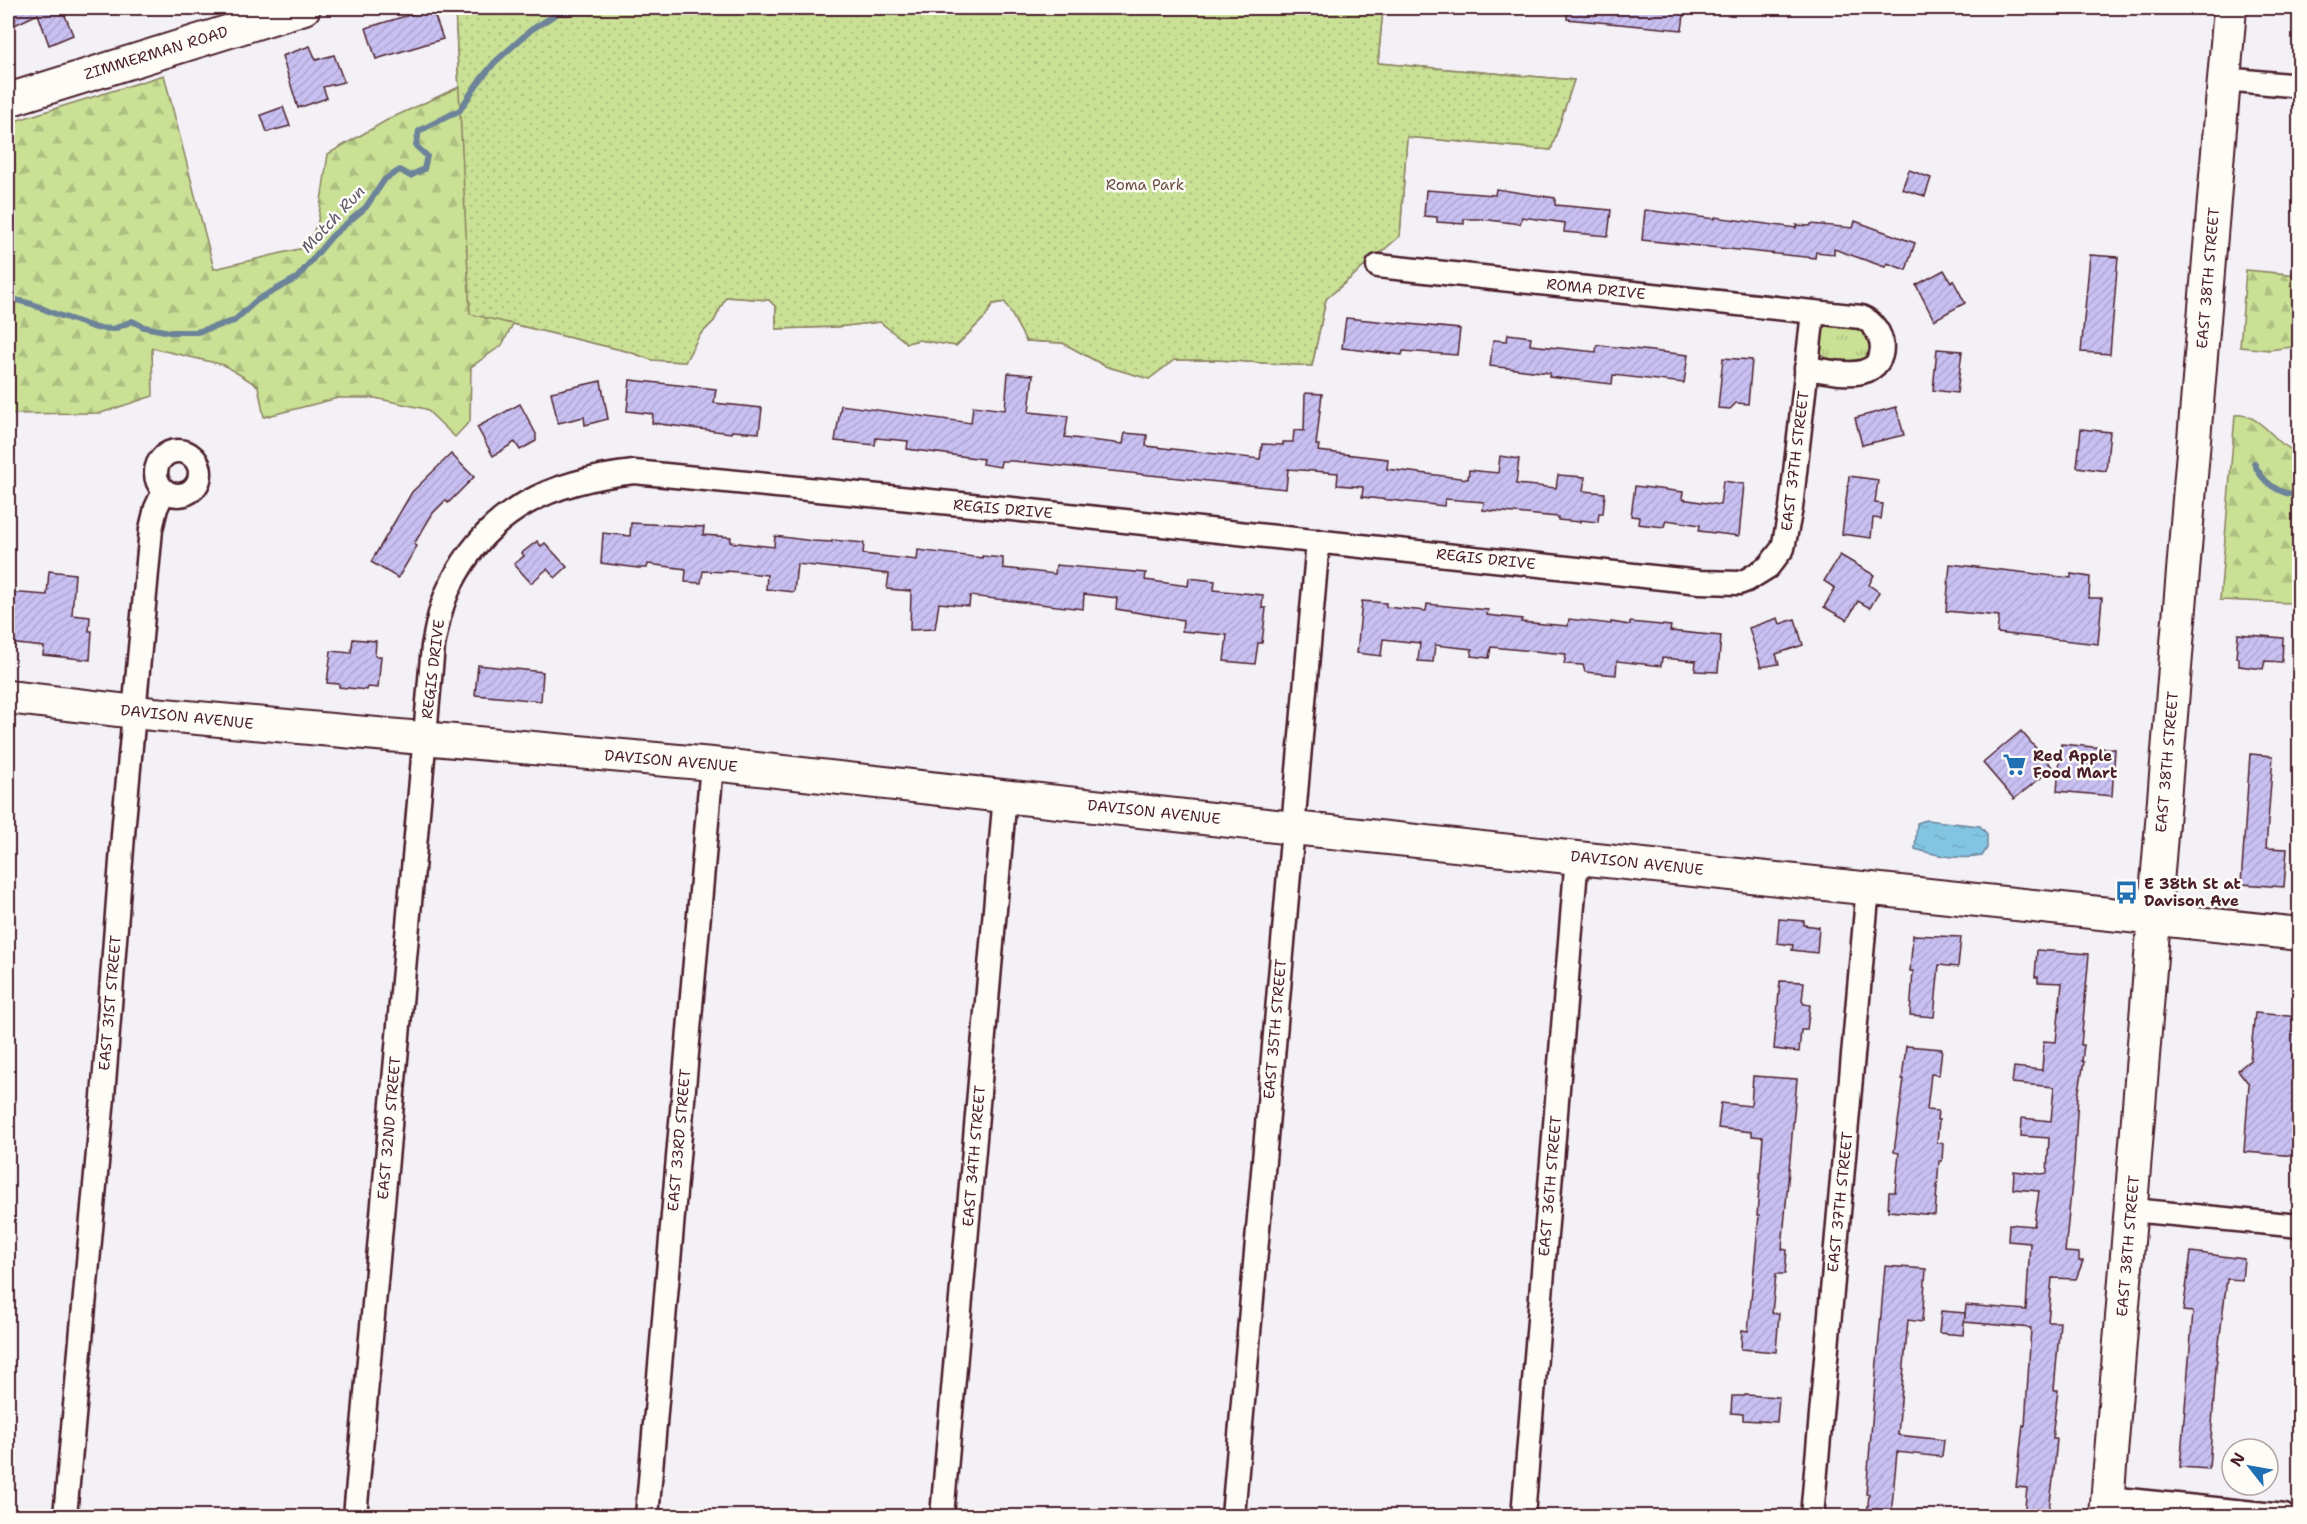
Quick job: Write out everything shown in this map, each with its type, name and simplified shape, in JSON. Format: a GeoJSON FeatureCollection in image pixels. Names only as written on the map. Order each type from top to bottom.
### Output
{"type":"FeatureCollection","features":[{"type":"Feature","properties":{"kind":"street","name":"ZIMMERMAN ROAD"},"geometry":{"type":"LineString","coordinates":[[8,99],[304,8]]}},
{"type":"Feature","properties":{"kind":"street","name":"EAST 38TH STREET"},"geometry":{"type":"LineString","coordinates":[[2107,1507],[2230,8]]}},
{"type":"Feature","properties":{"kind":"street"},"geometry":{"type":"LineString","coordinates":[[2224,79],[2300,86]]}},
{"type":"Feature","properties":{"kind":"street","name":"ROMA DRIVE"},"geometry":{"type":"LineString","coordinates":[[1378,266],[1813,312]]}},
{"type":"Feature","properties":{"kind":"street"},"geometry":{"type":"LineString","coordinates":[[1806,368],[1848,373],[1862,372],[1879,360],[1883,344],[1878,330],[1867,320],[1813,312]]}},
{"type":"Feature","properties":{"kind":"street","name":"EAST 37TH STREET"},"geometry":{"type":"LineString","coordinates":[[1753,577],[1777,558],[1788,531],[1813,312]]}},
{"type":"Feature","properties":{"kind":"street","name":"REGIS DRIVE"},"geometry":{"type":"LineString","coordinates":[[425,740],[433,646],[443,604],[464,561],[485,535],[524,504],[569,483],[599,476],[634,472],[680,476],[1723,584],[1739,583],[1753,577]]}},
{"type":"Feature","properties":{"kind":"street","name":"EAST 31ST STREET"},"geometry":{"type":"LineString","coordinates":[[65,1516],[151,529],[156,508],[164,491]]}},
{"type":"Feature","properties":{"kind":"street","name":"EAST 35TH STREET"},"geometry":{"type":"LineString","coordinates":[[1233,1516],[1318,541]]}},
{"type":"Feature","properties":{"kind":"street","name":"DAVISON AVENUE"},"geometry":{"type":"LineString","coordinates":[[8,697],[134,712],[425,740],[712,764],[2300,934]]}},
{"type":"Feature","properties":{"kind":"street","name":"EAST 32ND STREET"},"geometry":{"type":"LineString","coordinates":[[355,1516],[406,928],[425,740]]}},
{"type":"Feature","properties":{"kind":"street","name":"EAST 33RD STREET"},"geometry":{"type":"LineString","coordinates":[[646,1516],[712,764]]}},
{"type":"Feature","properties":{"kind":"street","name":"EAST 34TH STREET"},"geometry":{"type":"LineString","coordinates":[[942,1516],[1005,795]]}},
{"type":"Feature","properties":{"kind":"street","name":"EAST 36TH STREET"},"geometry":{"type":"LineString","coordinates":[[1523,1516],[1576,856]]}},
{"type":"Feature","properties":{"kind":"street","name":"EAST 37TH STREET"},"geometry":{"type":"LineString","coordinates":[[1812,1516],[1868,887]]}},
{"type":"Feature","properties":{"kind":"street"},"geometry":{"type":"LineString","coordinates":[[2131,1210],[2300,1226]]}},
{"type":"Feature","properties":{"kind":"street"},"geometry":{"type":"LineString","coordinates":[[2107,1507],[2284,1516]]}},
{"type":"Feature","properties":{"kind":"green space","name":"Roma Park"},"geometry":{"type":"Polygon","coordinates":[[[455,8],[1383,8],[1378,63],[1574,80],[1551,150],[1407,137],[1400,236],[1326,299],[1312,366],[1218,360],[1174,360],[1149,379],[1105,366],[1063,343],[1026,341],[1005,302],[993,304],[985,317],[956,346],[919,340],[907,343],[880,322],[836,327],[776,329],[776,307],[769,300],[726,297],[714,321],[699,336],[685,362],[652,360],[630,352],[513,324],[502,345],[471,367],[470,421],[455,437],[426,409],[375,398],[338,398],[264,417],[258,386],[224,365],[152,348],[153,396],[101,413],[8,414],[8,123],[164,75],[214,269],[307,247],[318,221],[328,154],[389,119],[459,87],[455,8]]]}},
{"type":"Feature","properties":{"kind":"green space","name":"Roma Park"},"geometry":{"type":"Polygon","coordinates":[[[455,8],[1383,8],[1378,63],[1574,80],[1551,150],[1407,137],[1400,236],[1326,299],[1312,366],[1218,360],[1174,360],[1149,379],[1105,366],[1063,343],[1026,341],[1005,302],[993,304],[985,317],[956,346],[919,340],[907,343],[880,322],[836,327],[776,329],[776,307],[769,300],[726,297],[714,321],[699,336],[685,362],[652,360],[630,352],[470,314],[455,8]]]}},
{"type":"Feature","properties":{"kind":"green space"},"geometry":{"type":"Polygon","coordinates":[[[2246,270],[2299,275],[2299,346],[2269,350],[2240,347],[2246,270]]]}},
{"type":"Feature","properties":{"kind":"green space"},"geometry":{"type":"Polygon","coordinates":[[[1825,326],[1859,329],[1868,336],[1870,351],[1863,359],[1853,361],[1834,359],[1819,353],[1822,330],[1825,326]]]}},
{"type":"Feature","properties":{"kind":"green space"},"geometry":{"type":"Polygon","coordinates":[[[2235,415],[2254,419],[2281,443],[2299,454],[2299,609],[2291,603],[2220,600],[2235,415]]]}},
{"type":"Feature","properties":{"kind":"water"},"geometry":{"type":"Polygon","coordinates":[[[1926,820],[1980,826],[1987,834],[1987,848],[1982,856],[1965,858],[1915,849],[1917,823],[1926,820]]]}},
{"type":"Feature","properties":{"kind":"building"},"geometry":{"type":"Polygon","coordinates":[[[8,8],[62,8],[73,35],[49,45],[38,14],[8,28],[8,8]]]}},
{"type":"Feature","properties":{"kind":"building"},"geometry":{"type":"Polygon","coordinates":[[[432,8],[443,39],[376,59],[366,28],[432,8]]]}},
{"type":"Feature","properties":{"kind":"building"},"geometry":{"type":"Polygon","coordinates":[[[1567,8],[1685,8],[1682,30],[1567,19],[1567,8]]]}},
{"type":"Feature","properties":{"kind":"building"},"geometry":{"type":"Polygon","coordinates":[[[310,46],[316,60],[334,55],[344,82],[323,87],[327,98],[298,108],[282,56],[310,46]]]}},
{"type":"Feature","properties":{"kind":"building"},"geometry":{"type":"Polygon","coordinates":[[[283,107],[290,126],[267,132],[261,115],[283,107]]]}},
{"type":"Feature","properties":{"kind":"building"},"geometry":{"type":"Polygon","coordinates":[[[1909,170],[1931,178],[1925,196],[1902,189],[1909,170]]]}},
{"type":"Feature","properties":{"kind":"building"},"geometry":{"type":"Polygon","coordinates":[[[1496,189],[1555,198],[1555,205],[1611,210],[1608,236],[1564,232],[1565,223],[1522,217],[1520,224],[1464,219],[1464,224],[1437,222],[1437,217],[1424,216],[1426,190],[1495,195],[1496,189]]]}},
{"type":"Feature","properties":{"kind":"building"},"geometry":{"type":"Polygon","coordinates":[[[1645,210],[1796,228],[1796,225],[1810,226],[1811,224],[1853,228],[1855,221],[1915,243],[1906,270],[1887,263],[1885,267],[1834,249],[1834,254],[1816,252],[1815,258],[1642,240],[1645,210]]]}},
{"type":"Feature","properties":{"kind":"building"},"geometry":{"type":"Polygon","coordinates":[[[2090,255],[2118,257],[2110,354],[2081,352],[2090,255]]]}},
{"type":"Feature","properties":{"kind":"building"},"geometry":{"type":"Polygon","coordinates":[[[1944,270],[1951,282],[1953,280],[1965,303],[1934,320],[1916,285],[1944,270]]]}},
{"type":"Feature","properties":{"kind":"building"},"geometry":{"type":"Polygon","coordinates":[[[1346,318],[1460,329],[1457,355],[1403,351],[1402,355],[1342,348],[1346,318]]]}},
{"type":"Feature","properties":{"kind":"building"},"geometry":{"type":"Polygon","coordinates":[[[1508,334],[1531,337],[1530,345],[1596,352],[1597,345],[1688,355],[1684,383],[1613,375],[1612,384],[1549,377],[1550,373],[1490,366],[1493,340],[1507,341],[1508,334]]]}},
{"type":"Feature","properties":{"kind":"building"},"geometry":{"type":"Polygon","coordinates":[[[1937,349],[1962,351],[1957,393],[1933,390],[1937,349]]]}},
{"type":"Feature","properties":{"kind":"building"},"geometry":{"type":"Polygon","coordinates":[[[1723,358],[1752,360],[1748,404],[1736,403],[1730,409],[1718,408],[1723,358]]]}},
{"type":"Feature","properties":{"kind":"building"},"geometry":{"type":"Polygon","coordinates":[[[1008,373],[1033,375],[1029,412],[1068,416],[1065,437],[1123,444],[1125,433],[1147,435],[1146,446],[1260,459],[1262,444],[1283,445],[1283,442],[1293,442],[1294,430],[1304,431],[1305,393],[1322,394],[1316,445],[1319,445],[1318,451],[1388,459],[1387,469],[1468,479],[1469,470],[1498,473],[1500,456],[1519,459],[1516,484],[1556,488],[1558,475],[1585,477],[1583,491],[1605,493],[1603,513],[1599,513],[1598,522],[1580,520],[1580,522],[1558,520],[1558,517],[1483,510],[1484,502],[1445,499],[1444,506],[1362,497],[1363,487],[1337,485],[1338,473],[1288,469],[1286,489],[1013,461],[1001,461],[1000,467],[982,464],[983,459],[907,449],[908,441],[876,438],[875,445],[835,441],[841,405],[971,423],[973,406],[1005,410],[1008,373]]]}},
{"type":"Feature","properties":{"kind":"building"},"geometry":{"type":"Polygon","coordinates":[[[630,380],[716,389],[714,403],[762,408],[759,433],[732,431],[731,433],[652,423],[653,414],[627,411],[630,380]]]}},
{"type":"Feature","properties":{"kind":"building"},"geometry":{"type":"Polygon","coordinates":[[[601,381],[608,419],[585,425],[584,417],[558,423],[551,392],[601,381]]]}},
{"type":"Feature","properties":{"kind":"building"},"geometry":{"type":"Polygon","coordinates":[[[520,404],[536,434],[536,441],[520,450],[515,442],[493,456],[477,427],[520,404]]]}},
{"type":"Feature","properties":{"kind":"building"},"geometry":{"type":"Polygon","coordinates":[[[1896,407],[1904,435],[1862,445],[1855,418],[1896,407]]]}},
{"type":"Feature","properties":{"kind":"building"},"geometry":{"type":"Polygon","coordinates":[[[2081,429],[2110,432],[2106,471],[2077,467],[2081,429]]]}},
{"type":"Feature","properties":{"kind":"building"},"geometry":{"type":"Polygon","coordinates":[[[451,454],[474,477],[448,503],[446,500],[433,513],[414,544],[417,546],[398,578],[371,562],[412,492],[451,454]]]}},
{"type":"Feature","properties":{"kind":"building"},"geometry":{"type":"Polygon","coordinates":[[[1849,476],[1878,480],[1875,503],[1883,504],[1881,519],[1873,518],[1871,538],[1842,534],[1849,476]]]}},
{"type":"Feature","properties":{"kind":"building"},"geometry":{"type":"Polygon","coordinates":[[[1723,481],[1744,484],[1739,536],[1699,531],[1700,525],[1666,520],[1664,527],[1638,524],[1639,517],[1631,516],[1635,486],[1683,492],[1682,499],[1720,505],[1723,481]]]}},
{"type":"Feature","properties":{"kind":"building"},"geometry":{"type":"Polygon","coordinates":[[[631,523],[704,527],[703,535],[731,537],[730,542],[774,547],[775,536],[813,541],[832,542],[832,540],[864,543],[863,554],[917,560],[918,550],[982,558],[982,556],[1003,558],[1003,568],[1055,574],[1056,565],[1146,573],[1145,580],[1188,586],[1189,578],[1215,581],[1214,590],[1263,595],[1262,608],[1266,608],[1262,643],[1258,643],[1255,664],[1224,661],[1227,635],[1182,631],[1183,620],[1116,609],[1117,598],[1084,594],[1083,609],[970,596],[969,606],[939,603],[935,629],[910,630],[911,591],[887,589],[889,574],[797,564],[794,592],[766,589],[767,575],[703,571],[701,583],[685,582],[686,569],[648,564],[647,568],[638,568],[601,563],[603,533],[630,536],[631,523]]]}},
{"type":"Feature","properties":{"kind":"building"},"geometry":{"type":"Polygon","coordinates":[[[537,541],[541,546],[545,543],[567,567],[555,578],[547,569],[531,583],[514,564],[524,556],[522,553],[537,541]]]}},
{"type":"Feature","properties":{"kind":"building"},"geometry":{"type":"Polygon","coordinates":[[[1840,555],[1874,575],[1869,585],[1879,592],[1870,608],[1858,601],[1847,620],[1824,607],[1835,588],[1824,581],[1840,555]]]}},
{"type":"Feature","properties":{"kind":"building"},"geometry":{"type":"Polygon","coordinates":[[[1950,564],[2071,578],[2071,574],[2090,577],[2089,598],[2102,598],[2098,644],[1997,633],[1999,616],[1946,611],[1950,564]]]}},
{"type":"Feature","properties":{"kind":"building"},"geometry":{"type":"Polygon","coordinates":[[[49,571],[75,574],[72,615],[90,617],[89,631],[92,631],[90,660],[43,655],[44,647],[8,643],[8,592],[47,595],[49,571]]]}},
{"type":"Feature","properties":{"kind":"building"},"geometry":{"type":"Polygon","coordinates":[[[1362,601],[1386,603],[1386,607],[1426,611],[1427,604],[1488,610],[1487,615],[1522,619],[1521,622],[1568,626],[1569,619],[1611,624],[1611,622],[1630,625],[1630,622],[1671,626],[1670,631],[1721,636],[1718,672],[1695,671],[1696,661],[1662,658],[1661,666],[1617,661],[1616,675],[1585,672],[1583,665],[1564,664],[1566,654],[1491,647],[1489,658],[1471,656],[1472,649],[1435,645],[1433,662],[1418,661],[1420,643],[1383,639],[1381,656],[1357,653],[1362,601]]]}},
{"type":"Feature","properties":{"kind":"building"},"geometry":{"type":"Polygon","coordinates":[[[1778,618],[1780,624],[1795,619],[1803,645],[1776,654],[1779,664],[1761,667],[1749,628],[1778,618]]]}},
{"type":"Feature","properties":{"kind":"building"},"geometry":{"type":"Polygon","coordinates":[[[2238,634],[2283,638],[2282,662],[2265,661],[2263,669],[2239,666],[2239,658],[2236,658],[2238,634]]]}},
{"type":"Feature","properties":{"kind":"building"},"geometry":{"type":"Polygon","coordinates":[[[353,639],[376,641],[375,656],[381,656],[378,688],[368,687],[367,690],[339,687],[339,684],[327,683],[331,651],[351,653],[353,639]]]}},
{"type":"Feature","properties":{"kind":"building"},"geometry":{"type":"Polygon","coordinates":[[[478,665],[543,672],[541,701],[475,695],[478,665]]]}},
{"type":"Feature","properties":{"kind":"building"},"geometry":{"type":"Polygon","coordinates":[[[2021,731],[2053,768],[2014,799],[1983,763],[2021,731]]]}},
{"type":"Feature","properties":{"kind":"building"},"geometry":{"type":"Polygon","coordinates":[[[2061,744],[2115,749],[2112,796],[2057,791],[2061,744]]]}},
{"type":"Feature","properties":{"kind":"building"},"geometry":{"type":"Polygon","coordinates":[[[2250,754],[2273,756],[2266,848],[2287,849],[2284,887],[2241,884],[2250,754]]]}},
{"type":"Feature","properties":{"kind":"building"},"geometry":{"type":"Polygon","coordinates":[[[1779,919],[1804,921],[1804,925],[1819,927],[1817,953],[1792,950],[1793,945],[1777,943],[1779,919]]]}},
{"type":"Feature","properties":{"kind":"building"},"geometry":{"type":"Polygon","coordinates":[[[1913,935],[1961,937],[1958,967],[1939,965],[1934,1017],[1910,1015],[1913,935]]]}},
{"type":"Feature","properties":{"kind":"building"},"geometry":{"type":"Polygon","coordinates":[[[2037,950],[2089,954],[2081,1045],[2084,1045],[2082,1061],[2084,1062],[2078,1096],[2065,1252],[2079,1253],[2079,1261],[2083,1261],[2076,1279],[2052,1278],[2048,1322],[2060,1322],[2054,1390],[2058,1390],[2053,1429],[2053,1439],[2057,1439],[2053,1480],[2048,1516],[2024,1516],[2027,1488],[2016,1487],[2023,1425],[2025,1426],[2031,1328],[1964,1322],[1966,1305],[2026,1310],[2030,1243],[2008,1241],[2009,1224],[2034,1226],[2039,1191],[2013,1189],[2014,1171],[2047,1173],[2049,1138],[2021,1136],[2022,1118],[2051,1121],[2054,1087],[2012,1083],[2014,1067],[2042,1070],[2044,1041],[2056,1042],[2062,983],[2038,982],[2038,977],[2035,977],[2037,950]]]}},
{"type":"Feature","properties":{"kind":"building"},"geometry":{"type":"Polygon","coordinates":[[[1780,981],[1804,982],[1802,1001],[1810,1005],[1807,1030],[1801,1030],[1799,1052],[1774,1049],[1780,981]]]}},
{"type":"Feature","properties":{"kind":"building"},"geometry":{"type":"Polygon","coordinates":[[[2255,1013],[2300,1017],[2300,1156],[2244,1152],[2249,1084],[2238,1070],[2250,1060],[2255,1013]]]}},
{"type":"Feature","properties":{"kind":"building"},"geometry":{"type":"Polygon","coordinates":[[[1906,1046],[1942,1049],[1939,1075],[1931,1074],[1927,1110],[1938,1111],[1937,1143],[1943,1143],[1942,1161],[1939,1161],[1935,1215],[1888,1211],[1889,1192],[1895,1192],[1899,1153],[1894,1152],[1906,1046]]]}},
{"type":"Feature","properties":{"kind":"building"},"geometry":{"type":"Polygon","coordinates":[[[1753,1076],[1797,1079],[1782,1249],[1787,1250],[1785,1274],[1776,1274],[1772,1313],[1779,1313],[1776,1352],[1741,1349],[1742,1330],[1748,1331],[1759,1215],[1757,1215],[1763,1137],[1752,1136],[1752,1132],[1718,1128],[1721,1103],[1751,1106],[1753,1076]]]}},
{"type":"Feature","properties":{"kind":"building"},"geometry":{"type":"Polygon","coordinates":[[[2191,1252],[2244,1259],[2242,1280],[2227,1279],[2216,1367],[2209,1469],[2180,1467],[2193,1312],[2183,1311],[2191,1252]]]}},
{"type":"Feature","properties":{"kind":"building"},"geometry":{"type":"Polygon","coordinates":[[[1885,1266],[1926,1269],[1922,1322],[1908,1320],[1898,1435],[1944,1440],[1942,1457],[1897,1452],[1891,1516],[1867,1516],[1869,1494],[1866,1494],[1885,1266]]]}},
{"type":"Feature","properties":{"kind":"building"},"geometry":{"type":"Polygon","coordinates":[[[1941,1311],[1965,1313],[1963,1335],[1939,1333],[1941,1311]]]}},
{"type":"Feature","properties":{"kind":"building"},"geometry":{"type":"Polygon","coordinates":[[[1732,1396],[1779,1397],[1777,1422],[1743,1420],[1743,1414],[1731,1413],[1732,1396]]]}},
{"type":"Feature","properties":{"kind":"waterway","name":"Motch Run"},"geometry":{"type":"LineString","coordinates":[[8,298],[32,304],[96,328],[114,329],[132,321],[144,327],[170,332],[197,332],[234,321],[257,300],[297,278],[332,236],[366,207],[385,179],[400,170],[410,176],[424,169],[427,156],[416,146],[419,131],[460,110],[495,62],[531,30],[558,13],[591,11],[600,8]]}},
{"type":"Feature","properties":{"kind":"waterway","name":"Motch Run"},"geometry":{"type":"LineString","coordinates":[[2254,463],[2257,470],[2272,486],[2285,493],[2300,495]]}},
{"type":"Feature","properties":{"kind":"place","name":"Red Apple Food Mart"},"geometry":{"type":"Point","coordinates":[2015,765]}},
{"type":"Feature","properties":{"kind":"place","name":"E 38th St at Davison Ave"},"geometry":{"type":"Point","coordinates":[2126,893]}}]}
